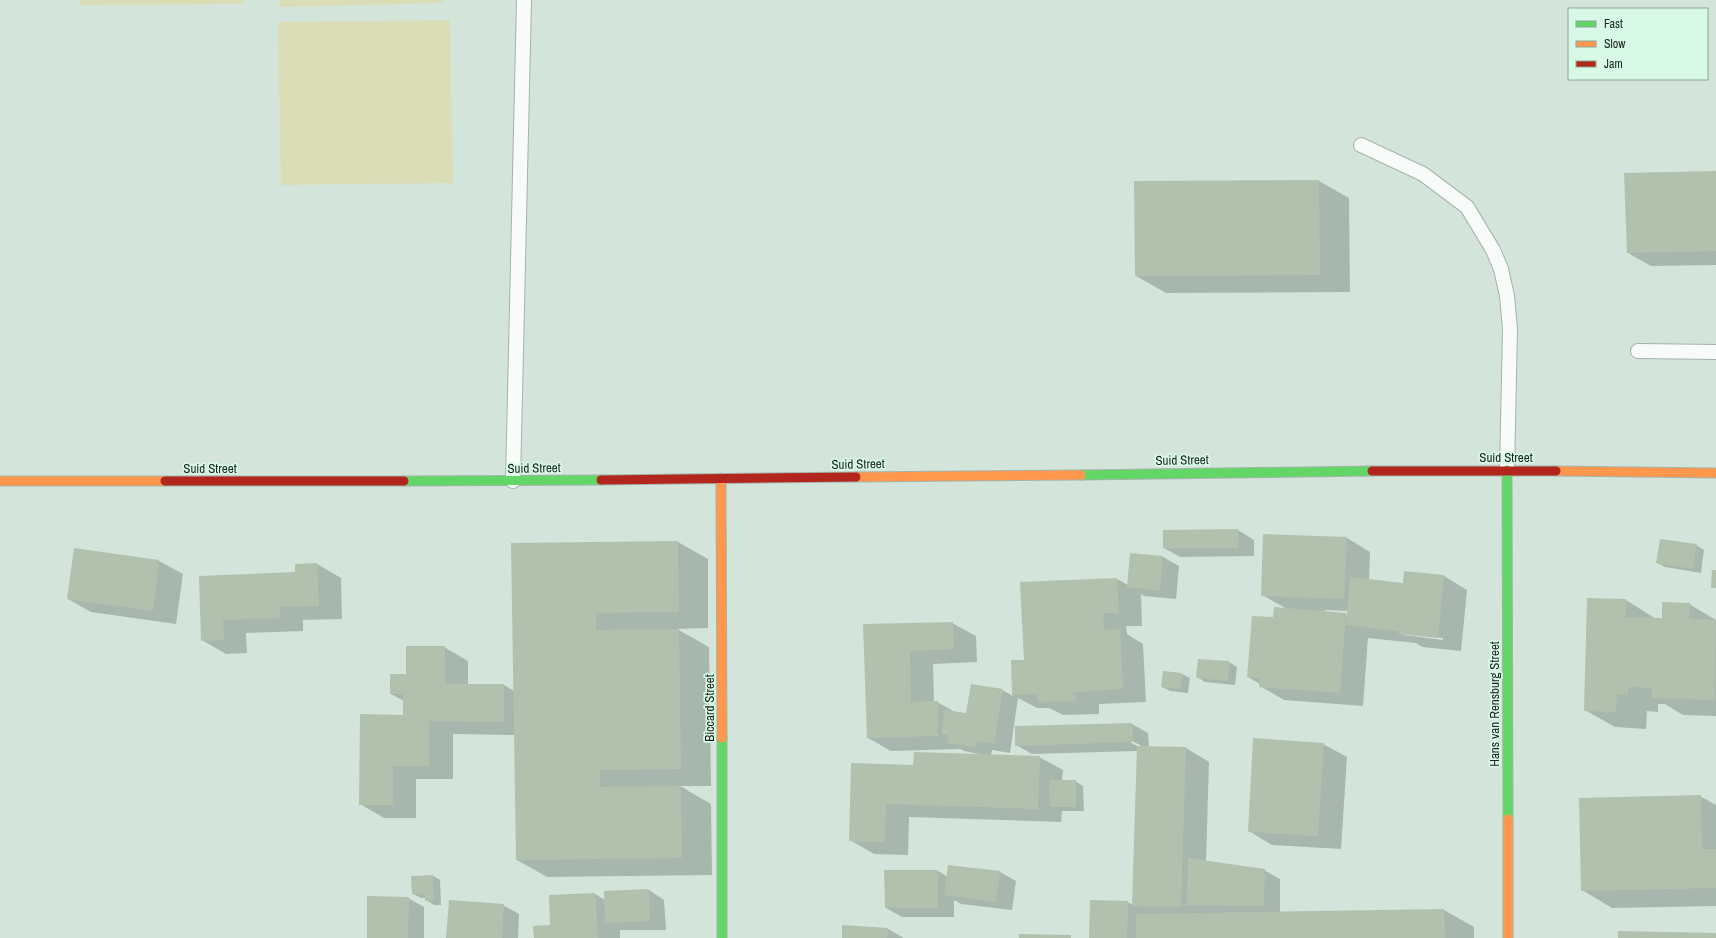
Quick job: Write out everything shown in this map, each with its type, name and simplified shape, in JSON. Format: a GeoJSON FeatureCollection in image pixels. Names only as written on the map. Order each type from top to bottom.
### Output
{"type":"FeatureCollection","features":[{"type":"Feature","properties":{"kind":"street","name":"Suid Street"},"geometry":{"type":"LineString","coordinates":[[0,481],[513,481],[1507,470],[1716,473]]}},
{"type":"Feature","properties":{"kind":"street","name":"Hans van Rensburg Street"},"geometry":{"type":"LineString","coordinates":[[1507,470],[1508,938]]}},
{"type":"Feature","properties":{"kind":"street","name":"Biccard Street"},"geometry":{"type":"LineString","coordinates":[[722,478],[722,938]]}},
{"type":"Feature","properties":{"kind":"lane"},"geometry":{"type":"LineString","coordinates":[[513,481],[524,0]]}},
{"type":"Feature","properties":{"kind":"lane"},"geometry":{"type":"LineString","coordinates":[[1360,145],[1423,174],[1466,207],[1493,250],[1502,269],[1507,296],[1510,329],[1507,470]]}},
{"type":"Feature","properties":{"kind":"lane"},"geometry":{"type":"LineString","coordinates":[[1638,352],[1716,352]]}},
{"type":"Feature","properties":{"kind":"green space"},"geometry":{"type":"Polygon","coordinates":[[[79,0],[243,0],[243,4],[79,5],[79,0]]]}},
{"type":"Feature","properties":{"kind":"green space"},"geometry":{"type":"Polygon","coordinates":[[[280,0],[443,0],[443,3],[280,7],[280,0]]]}},
{"type":"Feature","properties":{"kind":"green space"},"geometry":{"type":"Polygon","coordinates":[[[450,20],[453,183],[281,185],[278,22],[450,20]]]}},
{"type":"Feature","properties":{"kind":"building"},"geometry":{"type":"Polygon","coordinates":[[[1716,171],[1716,251],[1627,253],[1624,173],[1716,171]]]}},
{"type":"Feature","properties":{"kind":"building"},"geometry":{"type":"Polygon","coordinates":[[[1319,180],[1320,275],[1135,276],[1134,181],[1319,180]]]}},
{"type":"Feature","properties":{"kind":"building"},"geometry":{"type":"Polygon","coordinates":[[[1238,529],[1239,548],[1163,548],[1163,530],[1238,529]]]}},
{"type":"Feature","properties":{"kind":"building"},"geometry":{"type":"Polygon","coordinates":[[[1263,534],[1347,537],[1344,599],[1261,596],[1263,534]]]}},
{"type":"Feature","properties":{"kind":"building"},"geometry":{"type":"Polygon","coordinates":[[[1660,539],[1697,544],[1693,569],[1656,563],[1660,539]]]}},
{"type":"Feature","properties":{"kind":"building"},"geometry":{"type":"Polygon","coordinates":[[[678,541],[679,612],[596,613],[596,630],[679,629],[681,769],[600,770],[600,787],[681,786],[682,858],[516,860],[511,543],[678,541]]]}},
{"type":"Feature","properties":{"kind":"building"},"geometry":{"type":"Polygon","coordinates":[[[74,548],[159,560],[153,611],[67,599],[74,548]]]}},
{"type":"Feature","properties":{"kind":"building"},"geometry":{"type":"Polygon","coordinates":[[[1130,553],[1163,556],[1160,591],[1127,587],[1130,553]]]}},
{"type":"Feature","properties":{"kind":"building"},"geometry":{"type":"Polygon","coordinates":[[[317,563],[319,606],[280,607],[280,618],[223,620],[224,640],[201,641],[199,576],[295,572],[295,564],[317,563]]]}},
{"type":"Feature","properties":{"kind":"building"},"geometry":{"type":"Polygon","coordinates":[[[1712,570],[1716,570],[1716,588],[1711,588],[1712,570]]]}},
{"type":"Feature","properties":{"kind":"building"},"geometry":{"type":"Polygon","coordinates":[[[1404,571],[1444,575],[1438,638],[1398,634],[1398,631],[1346,625],[1350,577],[1403,583],[1404,571]]]}},
{"type":"Feature","properties":{"kind":"building"},"geometry":{"type":"Polygon","coordinates":[[[1117,578],[1119,613],[1103,613],[1104,630],[1120,629],[1123,689],[1075,692],[1076,701],[1038,702],[1038,694],[1012,695],[1011,660],[1024,660],[1020,582],[1117,578]]]}},
{"type":"Feature","properties":{"kind":"building"},"geometry":{"type":"Polygon","coordinates":[[[1587,598],[1626,599],[1626,617],[1662,618],[1662,602],[1690,603],[1689,619],[1716,620],[1715,700],[1652,698],[1652,688],[1628,687],[1628,695],[1617,694],[1616,712],[1584,711],[1587,598]]]}},
{"type":"Feature","properties":{"kind":"building"},"geometry":{"type":"Polygon","coordinates":[[[1274,607],[1346,613],[1340,693],[1259,687],[1260,678],[1247,677],[1252,616],[1273,617],[1274,607]]]}},
{"type":"Feature","properties":{"kind":"building"},"geometry":{"type":"Polygon","coordinates":[[[953,622],[954,649],[910,651],[911,702],[938,701],[938,736],[867,738],[863,624],[953,622]]]}},
{"type":"Feature","properties":{"kind":"building"},"geometry":{"type":"Polygon","coordinates":[[[406,646],[445,646],[445,684],[504,684],[504,722],[429,721],[429,766],[393,766],[393,805],[359,805],[360,714],[403,715],[403,694],[390,694],[390,674],[406,674],[406,646]]]}},
{"type":"Feature","properties":{"kind":"building"},"geometry":{"type":"Polygon","coordinates":[[[1198,659],[1229,661],[1228,681],[1196,678],[1198,659]]]}},
{"type":"Feature","properties":{"kind":"building"},"geometry":{"type":"Polygon","coordinates":[[[1163,671],[1182,673],[1180,689],[1161,687],[1163,671]]]}},
{"type":"Feature","properties":{"kind":"building"},"geometry":{"type":"Polygon","coordinates":[[[971,684],[1003,689],[994,744],[976,741],[975,747],[947,743],[948,735],[941,734],[945,710],[966,713],[971,684]]]}},
{"type":"Feature","properties":{"kind":"building"},"geometry":{"type":"Polygon","coordinates":[[[1132,723],[1133,742],[1015,746],[1015,726],[1132,723]]]}},
{"type":"Feature","properties":{"kind":"building"},"geometry":{"type":"Polygon","coordinates":[[[1253,738],[1324,743],[1318,836],[1248,832],[1253,738]]]}},
{"type":"Feature","properties":{"kind":"building"},"geometry":{"type":"Polygon","coordinates":[[[1137,746],[1186,747],[1181,907],[1132,906],[1137,746]]]}},
{"type":"Feature","properties":{"kind":"building"},"geometry":{"type":"Polygon","coordinates":[[[914,752],[1040,756],[1038,809],[886,804],[885,842],[849,841],[851,763],[913,765],[914,752]]]}},
{"type":"Feature","properties":{"kind":"building"},"geometry":{"type":"Polygon","coordinates":[[[1049,780],[1076,780],[1076,807],[1050,807],[1049,780]]]}},
{"type":"Feature","properties":{"kind":"building"},"geometry":{"type":"Polygon","coordinates":[[[1701,795],[1702,849],[1716,849],[1716,888],[1581,891],[1579,798],[1701,795]]]}},
{"type":"Feature","properties":{"kind":"building"},"geometry":{"type":"Polygon","coordinates":[[[1188,858],[1265,869],[1264,906],[1187,905],[1188,858]]]}},
{"type":"Feature","properties":{"kind":"building"},"geometry":{"type":"Polygon","coordinates":[[[948,865],[1000,871],[996,902],[944,895],[948,865]]]}},
{"type":"Feature","properties":{"kind":"building"},"geometry":{"type":"Polygon","coordinates":[[[884,870],[938,870],[938,908],[885,908],[884,870]]]}},
{"type":"Feature","properties":{"kind":"building"},"geometry":{"type":"Polygon","coordinates":[[[433,875],[434,901],[425,901],[425,894],[412,894],[411,876],[433,875]]]}},
{"type":"Feature","properties":{"kind":"building"},"geometry":{"type":"Polygon","coordinates":[[[649,889],[650,921],[605,923],[604,891],[649,889]]]}},
{"type":"Feature","properties":{"kind":"building"},"geometry":{"type":"Polygon","coordinates":[[[595,893],[598,938],[534,938],[533,926],[550,925],[549,895],[595,893]]]}},
{"type":"Feature","properties":{"kind":"building"},"geometry":{"type":"Polygon","coordinates":[[[367,896],[409,897],[408,938],[367,938],[367,896]]]}},
{"type":"Feature","properties":{"kind":"building"},"geometry":{"type":"Polygon","coordinates":[[[449,900],[504,904],[502,938],[446,938],[449,900]]]}},
{"type":"Feature","properties":{"kind":"building"},"geometry":{"type":"Polygon","coordinates":[[[1090,900],[1128,901],[1127,938],[1089,938],[1090,900]]]}},
{"type":"Feature","properties":{"kind":"building"},"geometry":{"type":"Polygon","coordinates":[[[1444,909],[1445,938],[1136,938],[1136,914],[1444,909]]]}},
{"type":"Feature","properties":{"kind":"building"},"geometry":{"type":"Polygon","coordinates":[[[842,925],[888,928],[887,938],[842,938],[842,925]]]}},
{"type":"Feature","properties":{"kind":"building"},"geometry":{"type":"Polygon","coordinates":[[[1618,931],[1716,933],[1716,938],[1618,938],[1618,931]]]}},
{"type":"Feature","properties":{"kind":"building"},"geometry":{"type":"Polygon","coordinates":[[[1019,934],[1071,935],[1071,938],[1019,938],[1019,934]]]}},
{"type":"Feature","properties":{"kind":"traffic: fast"},"geometry":{"type":"LineString","coordinates":[[1507,470],[1508,819]]}},
{"type":"Feature","properties":{"kind":"traffic: fast"},"geometry":{"type":"LineString","coordinates":[[1081,475],[1372,471]]}},
{"type":"Feature","properties":{"kind":"traffic: fast"},"geometry":{"type":"LineString","coordinates":[[404,481],[601,480]]}},
{"type":"Feature","properties":{"kind":"traffic: fast"},"geometry":{"type":"LineString","coordinates":[[722,738],[722,938]]}},
{"type":"Feature","properties":{"kind":"traffic: slow"},"geometry":{"type":"LineString","coordinates":[[1556,471],[1716,473]]}},
{"type":"Feature","properties":{"kind":"traffic: slow"},"geometry":{"type":"LineString","coordinates":[[856,477],[1081,475]]}},
{"type":"Feature","properties":{"kind":"traffic: slow"},"geometry":{"type":"LineString","coordinates":[[721,478],[722,738]]}},
{"type":"Feature","properties":{"kind":"traffic: slow"},"geometry":{"type":"LineString","coordinates":[[0,481],[165,481]]}},
{"type":"Feature","properties":{"kind":"traffic: slow"},"geometry":{"type":"LineString","coordinates":[[1508,819],[1508,938]]}},
{"type":"Feature","properties":{"kind":"traffic: jam"},"geometry":{"type":"LineString","coordinates":[[1372,471],[1556,471]]}},
{"type":"Feature","properties":{"kind":"traffic: jam"},"geometry":{"type":"LineString","coordinates":[[601,480],[856,477]]}},
{"type":"Feature","properties":{"kind":"traffic: jam"},"geometry":{"type":"LineString","coordinates":[[165,481],[404,481]]}}]}
